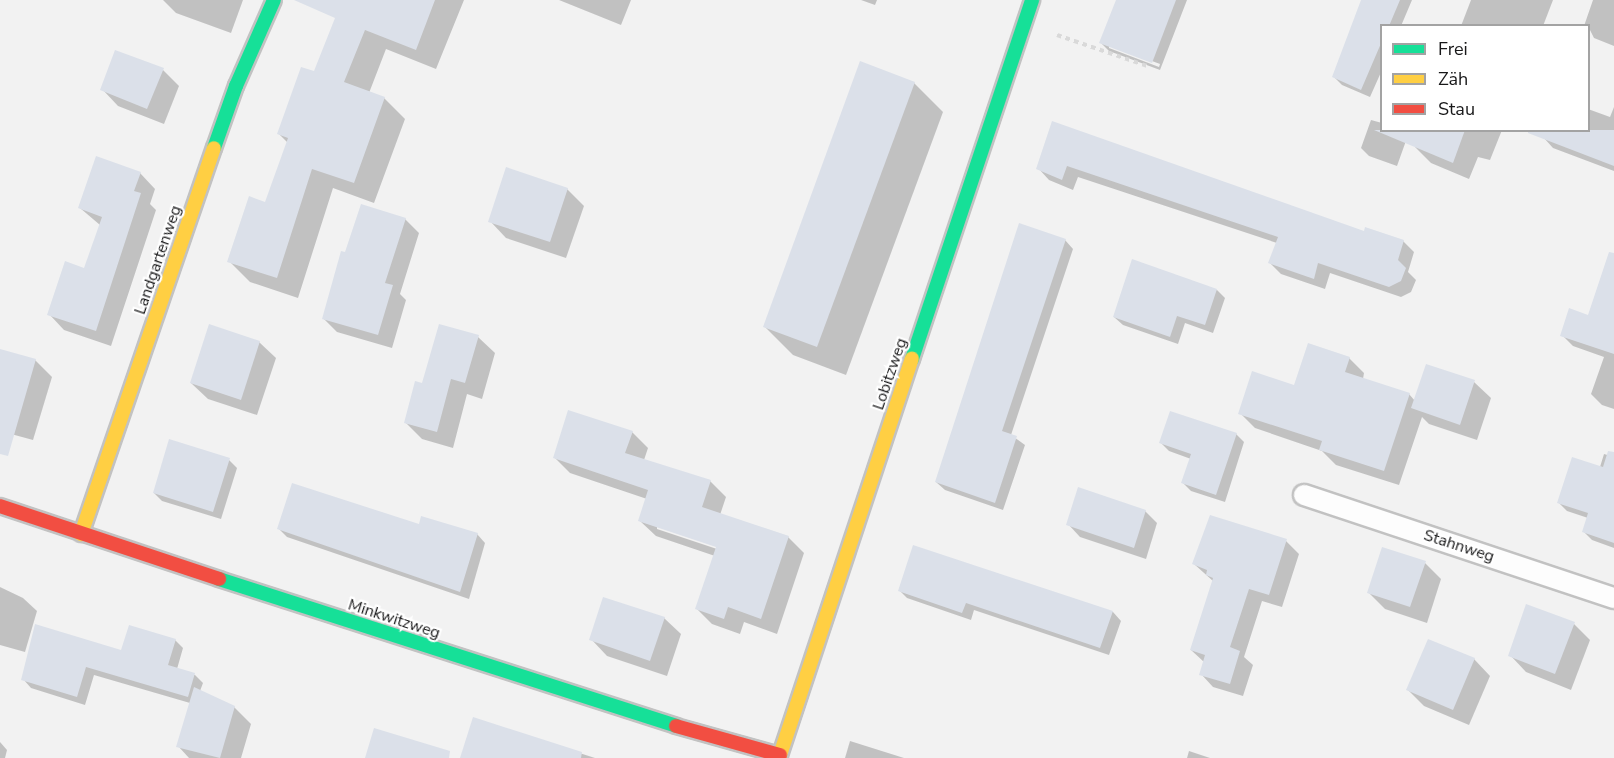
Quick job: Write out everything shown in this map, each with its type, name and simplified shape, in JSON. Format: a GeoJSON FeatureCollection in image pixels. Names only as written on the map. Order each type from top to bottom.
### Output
{"type":"FeatureCollection","features":[{"type":"Feature","properties":{"kind":"street","name":"Landgartenweg"},"geometry":{"type":"LineString","coordinates":[[81,534],[221,127],[274,0]]}},
{"type":"Feature","properties":{"kind":"street","name":"Lobitzweg"},"geometry":{"type":"LineString","coordinates":[[780,756],[1032,0]]}},
{"type":"Feature","properties":{"kind":"street","name":"Minkwitzweg"},"geometry":{"type":"LineString","coordinates":[[0,506],[607,707],[780,756]]}},
{"type":"Feature","properties":{"kind":"lane","name":"Stahnweg"},"geometry":{"type":"LineString","coordinates":[[1304,495],[1614,598]]}},
{"type":"Feature","properties":{"kind":"path"},"geometry":{"type":"LineString","coordinates":[[1025,24],[1147,66]]}},
{"type":"Feature","properties":{"kind":"building"},"geometry":{"type":"Polygon","coordinates":[[[294,0],[435,0],[416,50],[365,30],[344,82],[385,97],[354,183],[312,169],[277,278],[227,262],[249,196],[265,202],[288,138],[277,134],[301,67],[314,71],[335,18],[294,0]]]}},
{"type":"Feature","properties":{"kind":"building"},"geometry":{"type":"Polygon","coordinates":[[[1116,0],[1176,0],[1152,63],[1099,43],[1116,0]]]}},
{"type":"Feature","properties":{"kind":"building"},"geometry":{"type":"Polygon","coordinates":[[[1361,0],[1400,0],[1390,24],[1380,24],[1380,46],[1361,90],[1332,77],[1361,0]]]}},
{"type":"Feature","properties":{"kind":"building"},"geometry":{"type":"Polygon","coordinates":[[[115,50],[164,68],[147,109],[100,90],[115,50]]]}},
{"type":"Feature","properties":{"kind":"building"},"geometry":{"type":"Polygon","coordinates":[[[860,61],[915,82],[817,347],[763,327],[860,61]]]}},
{"type":"Feature","properties":{"kind":"building"},"geometry":{"type":"Polygon","coordinates":[[[1052,121],[1364,231],[1365,227],[1404,240],[1398,260],[1406,268],[1401,281],[1389,287],[1318,263],[1314,279],[1268,263],[1278,237],[1067,166],[1062,180],[1036,169],[1052,121]]]}},
{"type":"Feature","properties":{"kind":"building"},"geometry":{"type":"Polygon","coordinates":[[[1374,130],[1380,130],[1380,132],[1464,132],[1453,163],[1374,130]]]}},
{"type":"Feature","properties":{"kind":"building"},"geometry":{"type":"Polygon","coordinates":[[[1614,130],[1614,166],[1528,133],[1614,130]]]}},
{"type":"Feature","properties":{"kind":"building"},"geometry":{"type":"Polygon","coordinates":[[[96,156],[141,172],[134,191],[141,193],[96,331],[47,315],[65,261],[84,268],[102,217],[78,208],[96,156]]]}},
{"type":"Feature","properties":{"kind":"building"},"geometry":{"type":"Polygon","coordinates":[[[506,167],[568,188],[550,242],[488,222],[506,167]]]}},
{"type":"Feature","properties":{"kind":"building"},"geometry":{"type":"Polygon","coordinates":[[[361,204],[406,218],[385,283],[393,285],[378,335],[322,319],[341,251],[345,252],[361,204]]]}},
{"type":"Feature","properties":{"kind":"building"},"geometry":{"type":"Polygon","coordinates":[[[1019,223],[1066,239],[1002,431],[1017,436],[995,503],[935,482],[1019,223]]]}},
{"type":"Feature","properties":{"kind":"building"},"geometry":{"type":"Polygon","coordinates":[[[1609,252],[1614,253],[1614,354],[1560,336],[1569,308],[1588,315],[1609,252]]]}},
{"type":"Feature","properties":{"kind":"building"},"geometry":{"type":"Polygon","coordinates":[[[1132,259],[1217,289],[1205,325],[1177,316],[1170,337],[1113,317],[1132,259]]]}},
{"type":"Feature","properties":{"kind":"building"},"geometry":{"type":"Polygon","coordinates":[[[209,324],[260,341],[241,400],[190,383],[209,324]]]}},
{"type":"Feature","properties":{"kind":"building"},"geometry":{"type":"Polygon","coordinates":[[[439,324],[479,335],[465,383],[451,379],[437,432],[404,423],[415,381],[422,383],[439,324]]]}},
{"type":"Feature","properties":{"kind":"building"},"geometry":{"type":"Polygon","coordinates":[[[1308,343],[1350,357],[1345,372],[1410,393],[1384,471],[1319,450],[1322,441],[1238,414],[1252,371],[1294,385],[1308,343]]]}},
{"type":"Feature","properties":{"kind":"building"},"geometry":{"type":"Polygon","coordinates":[[[0,349],[36,359],[8,456],[0,454],[0,349]]]}},
{"type":"Feature","properties":{"kind":"building"},"geometry":{"type":"Polygon","coordinates":[[[1426,364],[1475,380],[1460,425],[1411,408],[1426,364]]]}},
{"type":"Feature","properties":{"kind":"building"},"geometry":{"type":"Polygon","coordinates":[[[568,410],[633,431],[625,453],[711,480],[702,507],[789,536],[761,619],[728,607],[724,619],[695,609],[716,547],[638,521],[648,490],[553,458],[568,410]]]}},
{"type":"Feature","properties":{"kind":"building"},"geometry":{"type":"Polygon","coordinates":[[[1170,411],[1237,433],[1216,495],[1181,483],[1191,454],[1159,443],[1170,411]]]}},
{"type":"Feature","properties":{"kind":"building"},"geometry":{"type":"Polygon","coordinates":[[[169,439],[230,458],[213,512],[153,493],[169,439]]]}},
{"type":"Feature","properties":{"kind":"building"},"geometry":{"type":"Polygon","coordinates":[[[1608,451],[1614,452],[1614,543],[1582,532],[1588,513],[1557,503],[1572,457],[1603,467],[1608,451]]]}},
{"type":"Feature","properties":{"kind":"building"},"geometry":{"type":"Polygon","coordinates":[[[292,483],[419,524],[421,516],[478,533],[460,592],[277,529],[292,483]]]}},
{"type":"Feature","properties":{"kind":"building"},"geometry":{"type":"Polygon","coordinates":[[[1078,487],[1146,510],[1134,548],[1066,525],[1078,487]]]}},
{"type":"Feature","properties":{"kind":"building"},"geometry":{"type":"Polygon","coordinates":[[[1210,515],[1287,539],[1269,595],[1249,589],[1230,647],[1240,651],[1230,684],[1199,675],[1205,655],[1190,650],[1213,578],[1206,575],[1207,570],[1192,564],[1210,515]]]}},
{"type":"Feature","properties":{"kind":"building"},"geometry":{"type":"Polygon","coordinates":[[[913,545],[1113,611],[1100,648],[966,603],[962,613],[898,591],[913,545]]]}},
{"type":"Feature","properties":{"kind":"building"},"geometry":{"type":"Polygon","coordinates":[[[1382,547],[1426,561],[1410,607],[1367,593],[1382,547]]]}},
{"type":"Feature","properties":{"kind":"building"},"geometry":{"type":"Polygon","coordinates":[[[603,597],[665,617],[650,661],[589,640],[603,597]]]}},
{"type":"Feature","properties":{"kind":"building"},"geometry":{"type":"Polygon","coordinates":[[[1526,604],[1575,622],[1555,674],[1508,656],[1526,604]]]}},
{"type":"Feature","properties":{"kind":"building"},"geometry":{"type":"Polygon","coordinates":[[[35,624],[121,650],[129,625],[176,639],[168,665],[195,673],[188,697],[86,667],[77,697],[21,680],[35,624]]]}},
{"type":"Feature","properties":{"kind":"building"},"geometry":{"type":"Polygon","coordinates":[[[1428,639],[1475,658],[1453,710],[1406,690],[1428,639]]]}},
{"type":"Feature","properties":{"kind":"building"},"geometry":{"type":"Polygon","coordinates":[[[194,687],[235,706],[220,758],[176,747],[194,687]]]}},
{"type":"Feature","properties":{"kind":"building"},"geometry":{"type":"Polygon","coordinates":[[[473,717],[582,752],[581,758],[460,758],[473,717]]]}},
{"type":"Feature","properties":{"kind":"building"},"geometry":{"type":"Polygon","coordinates":[[[374,728],[450,751],[449,758],[365,758],[374,728]]]}},
{"type":"Feature","properties":{"kind":"traffic: fast"},"geometry":{"type":"LineString","coordinates":[[214,148],[236,86],[274,0]]}},
{"type":"Feature","properties":{"kind":"traffic: fast"},"geometry":{"type":"LineString","coordinates":[[912,359],[1032,0]]}},
{"type":"Feature","properties":{"kind":"traffic: fast"},"geometry":{"type":"LineString","coordinates":[[219,579],[676,726]]}},
{"type":"Feature","properties":{"kind":"traffic: slow"},"geometry":{"type":"LineString","coordinates":[[81,534],[214,148]]}},
{"type":"Feature","properties":{"kind":"traffic: slow"},"geometry":{"type":"LineString","coordinates":[[779,758],[912,359]]}},
{"type":"Feature","properties":{"kind":"traffic: jam"},"geometry":{"type":"LineString","coordinates":[[0,506],[219,579]]}},
{"type":"Feature","properties":{"kind":"traffic: jam"},"geometry":{"type":"LineString","coordinates":[[676,726],[780,755]]}}]}
